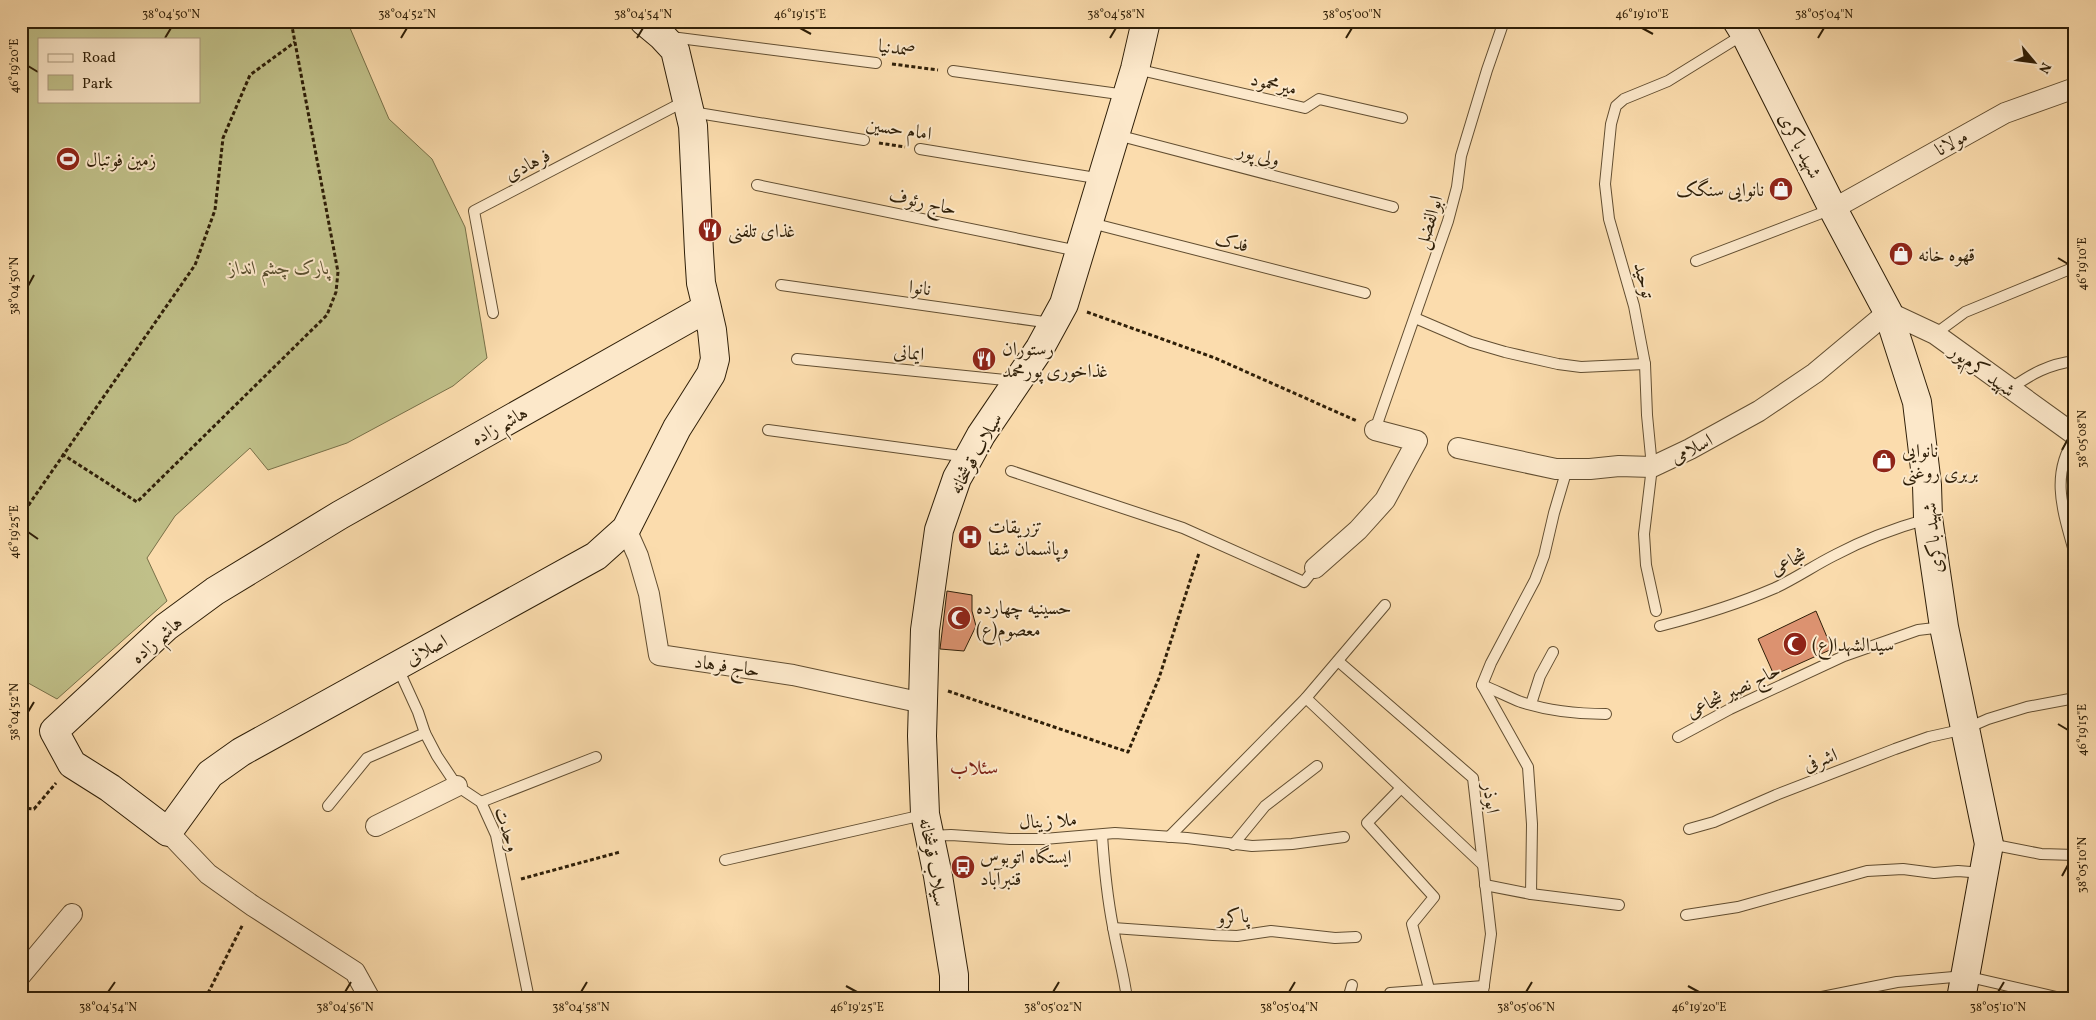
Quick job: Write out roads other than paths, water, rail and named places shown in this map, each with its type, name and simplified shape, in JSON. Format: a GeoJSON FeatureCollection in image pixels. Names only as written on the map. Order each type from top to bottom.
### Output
{"type":"FeatureCollection","features":[{"type":"Feature","properties":{"kind":"street","name":"سیلاب قوشخانه"},"geometry":{"type":"LineString","coordinates":[[954,999],[954,975],[938,876],[927,825],[923,693],[925,630],[939,530],[957,478],[981,436],[1040,348],[1059,314],[1082,252],[1135,69],[1146,21]]}},
{"type":"Feature","properties":{"kind":"street","name":"شهید باکری"},"geometry":{"type":"LineString","coordinates":[[1741,27],[1832,209],[1888,312],[1917,402],[1927,485],[1928,518],[1944,627],[1989,844],[1962,987]]}},
{"type":"Feature","properties":{"kind":"street"},"geometry":{"type":"LineString","coordinates":[[653,29],[675,50],[694,126],[699,260],[707,308]]}},
{"type":"Feature","properties":{"kind":"street","name":"مولانا"},"geometry":{"type":"LineString","coordinates":[[1832,209],[2004,113],[2075,88]]}},
{"type":"Feature","properties":{"kind":"street","name":"اصلانی"},"geometry":{"type":"LineString","coordinates":[[168,832],[210,774],[241,752],[596,556],[626,529],[677,428],[710,374],[715,360],[712,330],[707,308]]}},
{"type":"Feature","properties":{"kind":"street","name":"هاشم زاده"},"geometry":{"type":"LineString","coordinates":[[168,832],[110,788],[72,764],[54,731],[166,627],[215,591],[340,515],[707,308]]}},
{"type":"Feature","properties":{"kind":"street","name":"شهید کرم‌پور"},"geometry":{"type":"LineString","coordinates":[[1888,312],[1935,334],[2075,437]]}},
{"type":"Feature","properties":{"kind":"street","name":"اسلامی"},"geometry":{"type":"LineString","coordinates":[[1458,448],[1556,469],[1619,466],[1652,467],[1690,449],[1759,411],[1815,373],[1888,312]]}},
{"type":"Feature","properties":{"kind":"street"},"geometry":{"type":"LineString","coordinates":[[1315,568],[1358,530],[1384,500],[1416,442],[1375,430]]}},
{"type":"Feature","properties":{"kind":"street","name":"حاج فرهاد"},"geometry":{"type":"LineString","coordinates":[[626,529],[638,556],[649,594],[658,655],[923,693]]}},
{"type":"Feature","properties":{"kind":"street"},"geometry":{"type":"LineString","coordinates":[[376,826],[457,786]]}},
{"type":"Feature","properties":{"kind":"street"},"geometry":{"type":"LineString","coordinates":[[168,832],[208,874],[252,906],[355,972],[370,999]]}},
{"type":"Feature","properties":{"kind":"street"},"geometry":{"type":"LineString","coordinates":[[21,975],[72,914]]}},
{"type":"Feature","properties":{"kind":"lane","name":"ابوالفضل"},"geometry":{"type":"LineString","coordinates":[[1375,430],[1448,221],[1457,187],[1461,156],[1504,21]]}},
{"type":"Feature","properties":{"kind":"lane","name":"توحید"},"geometry":{"type":"LineString","coordinates":[[1656,611],[1646,565],[1644,534],[1652,467],[1645,364],[1634,306],[1609,219],[1605,184],[1611,124],[1616,106],[1624,99],[1668,82],[1741,27]]}},
{"type":"Feature","properties":{"kind":"lane","name":"صمدنیا"},"geometry":{"type":"LineString","coordinates":[[653,29],[876,63]]}},
{"type":"Feature","properties":{"kind":"lane","name":"میرمحمود"},"geometry":{"type":"LineString","coordinates":[[1135,69],[1306,108],[1319,99],[1402,118]]}},
{"type":"Feature","properties":{"kind":"lane"},"geometry":{"type":"LineString","coordinates":[[953,72],[1127,95]]}},
{"type":"Feature","properties":{"kind":"lane","name":"امام حسین"},"geometry":{"type":"LineString","coordinates":[[689,106],[864,140]]}},
{"type":"Feature","properties":{"kind":"lane","name":"فرهادی"},"geometry":{"type":"LineString","coordinates":[[493,313],[474,211],[689,106]]}},
{"type":"Feature","properties":{"kind":"lane","name":"ولی پور"},"geometry":{"type":"LineString","coordinates":[[1116,134],[1393,207]]}},
{"type":"Feature","properties":{"kind":"lane","name":"امام حسین"},"geometry":{"type":"LineString","coordinates":[[920,149],[1103,179]]}},
{"type":"Feature","properties":{"kind":"lane","name":"حاج رئوف"},"geometry":{"type":"LineString","coordinates":[[756,185],[1082,252]]}},
{"type":"Feature","properties":{"kind":"lane"},"geometry":{"type":"LineString","coordinates":[[1696,261],[1832,209]]}},
{"type":"Feature","properties":{"kind":"lane","name":"فدک"},"geometry":{"type":"LineString","coordinates":[[1090,222],[1365,293]]}},
{"type":"Feature","properties":{"kind":"lane"},"geometry":{"type":"LineString","coordinates":[[1935,334],[1965,312],[2075,267]]}},
{"type":"Feature","properties":{"kind":"lane","name":"نانوا"},"geometry":{"type":"LineString","coordinates":[[781,285],[1059,314]]}},
{"type":"Feature","properties":{"kind":"lane"},"geometry":{"type":"LineString","coordinates":[[1415,318],[1471,342],[1558,364],[1581,367],[1645,364]]}},
{"type":"Feature","properties":{"kind":"lane","name":"ایمانی"},"geometry":{"type":"LineString","coordinates":[[797,359],[1018,381]]}},
{"type":"Feature","properties":{"kind":"lane"},"geometry":{"type":"LineString","coordinates":[[2010,389],[2032,373],[2050,366],[2075,361]]}},
{"type":"Feature","properties":{"kind":"lane"},"geometry":{"type":"LineString","coordinates":[[768,430],[969,457]]}},
{"type":"Feature","properties":{"kind":"lane"},"geometry":{"type":"LineString","coordinates":[[2075,437],[2065,452],[2061,468],[2060,492],[2075,555]]}},
{"type":"Feature","properties":{"kind":"lane"},"geometry":{"type":"LineString","coordinates":[[1482,686],[1491,663],[1535,580],[1544,556],[1567,469]]}},
{"type":"Feature","properties":{"kind":"lane"},"geometry":{"type":"LineString","coordinates":[[1011,471],[1182,528],[1304,582],[1315,568]]}},
{"type":"Feature","properties":{"kind":"lane","name":"شجاعی"},"geometry":{"type":"LineString","coordinates":[[1660,626],[1708,614],[1745,600],[1806,573],[1833,556],[1861,542],[1897,527],[1928,518]]}},
{"type":"Feature","properties":{"kind":"lane"},"geometry":{"type":"LineString","coordinates":[[1169,837],[1306,698],[1385,605]]}},
{"type":"Feature","properties":{"kind":"lane","name":"حاج نصیر شجاعی"},"geometry":{"type":"LineString","coordinates":[[1678,737],[1730,708],[1844,656],[1918,630],[1944,627]]}},
{"type":"Feature","properties":{"kind":"lane"},"geometry":{"type":"LineString","coordinates":[[1531,704],[1540,676],[1553,652]]}},
{"type":"Feature","properties":{"kind":"lane","name":"ابوذر"},"geometry":{"type":"LineString","coordinates":[[1338,661],[1473,778],[1491,934],[1482,999]]}},
{"type":"Feature","properties":{"kind":"lane","name":"وحدت"},"geometry":{"type":"LineString","coordinates":[[397,665],[418,712],[425,733],[457,786],[480,802],[496,835],[529,999]]}},
{"type":"Feature","properties":{"kind":"lane"},"geometry":{"type":"LineString","coordinates":[[1482,686],[1531,704],[1578,714],[1606,714]]}},
{"type":"Feature","properties":{"kind":"lane"},"geometry":{"type":"LineString","coordinates":[[1482,686],[1528,767],[1532,824],[1531,894]]}},
{"type":"Feature","properties":{"kind":"lane"},"geometry":{"type":"LineString","coordinates":[[1306,698],[1483,864]]}},
{"type":"Feature","properties":{"kind":"lane","name":"اشرفی"},"geometry":{"type":"LineString","coordinates":[[1689,829],[1714,822],[1785,791],[1929,737],[1965,729],[1988,719],[2026,707],[2075,698]]}},
{"type":"Feature","properties":{"kind":"lane"},"geometry":{"type":"LineString","coordinates":[[328,806],[367,758],[425,733]]}},
{"type":"Feature","properties":{"kind":"lane"},"geometry":{"type":"LineString","coordinates":[[480,802],[596,757]]}},
{"type":"Feature","properties":{"kind":"lane"},"geometry":{"type":"LineString","coordinates":[[1233,845],[1265,806],[1316,766]]}},
{"type":"Feature","properties":{"kind":"lane"},"geometry":{"type":"LineString","coordinates":[[1401,788],[1367,823],[1434,898],[1412,924],[1429,989]]}},
{"type":"Feature","properties":{"kind":"lane","name":"ملا زینال"},"geometry":{"type":"LineString","coordinates":[[725,860],[927,825],[951,834],[1010,839],[1044,839],[1115,833],[1233,845],[1271,846],[1314,840],[1336,840],[1344,837]]}},
{"type":"Feature","properties":{"kind":"lane"},"geometry":{"type":"LineString","coordinates":[[1102,834],[1107,891],[1113,928],[1124,973],[1127,999]]}},
{"type":"Feature","properties":{"kind":"lane"},"geometry":{"type":"LineString","coordinates":[[1989,844],[2042,854],[2075,855]]}},
{"type":"Feature","properties":{"kind":"lane"},"geometry":{"type":"LineString","coordinates":[[1686,915],[1738,907],[1867,871],[1903,869],[1934,873],[1958,871],[1984,873]]}},
{"type":"Feature","properties":{"kind":"lane"},"geometry":{"type":"LineString","coordinates":[[1485,885],[1531,894],[1619,905]]}},
{"type":"Feature","properties":{"kind":"lane","name":"پاکرو"},"geometry":{"type":"LineString","coordinates":[[1113,928],[1237,936],[1271,931],[1334,938],[1356,937]]}},
{"type":"Feature","properties":{"kind":"lane"},"geometry":{"type":"LineString","coordinates":[[1812,999],[1897,982],[1962,987],[2064,999]]}},
{"type":"Feature","properties":{"kind":"lane"},"geometry":{"type":"LineString","coordinates":[[1348,999],[1352,985]]}},
{"type":"Feature","properties":{"kind":"lane"},"geometry":{"type":"LineString","coordinates":[[1390,994],[1429,989],[1484,986]]}},
{"type":"Feature","properties":{"kind":"place","name":"زمین فوتبال"},"geometry":{"type":"Point","coordinates":[68,159]}},
{"type":"Feature","properties":{"kind":"place","name":"نانوایی سنگک"},"geometry":{"type":"Point","coordinates":[1781,189]}},
{"type":"Feature","properties":{"kind":"place","name":"غذای تلفنی"},"geometry":{"type":"Point","coordinates":[710,230]}},
{"type":"Feature","properties":{"kind":"place","name":"قهوه خانه"},"geometry":{"type":"Point","coordinates":[1901,254]}},
{"type":"Feature","properties":{"kind":"place","name":"رستوران غذاخوری پورمحمد"},"geometry":{"type":"Point","coordinates":[984,359]}},
{"type":"Feature","properties":{"kind":"place","name":"نانوایی بربری روغنی"},"geometry":{"type":"Point","coordinates":[1884,461]}},
{"type":"Feature","properties":{"kind":"place","name":"تزریقات وپانسمان شفا"},"geometry":{"type":"Point","coordinates":[970,537]}},
{"type":"Feature","properties":{"kind":"place","name":"حسینیه چهارده معصوم(ع)"},"geometry":{"type":"Point","coordinates":[959,618]}},
{"type":"Feature","properties":{"kind":"place","name":"سیدالشهدا(ع)"},"geometry":{"type":"Point","coordinates":[1795,644]}},
{"type":"Feature","properties":{"kind":"place","name":"ایستگاه اتوبوس قنبرآباد"},"geometry":{"type":"Point","coordinates":[963,867]}},
{"type":"Feature","properties":{"kind":"district","name":"سئلاب"},"geometry":{"type":"Point","coordinates":[974,767]}},
{"type":"Feature","properties":{"kind":"park label","name":"پارک چشم انداز"},"geometry":{"type":"Point","coordinates":[279,267]}}]}
